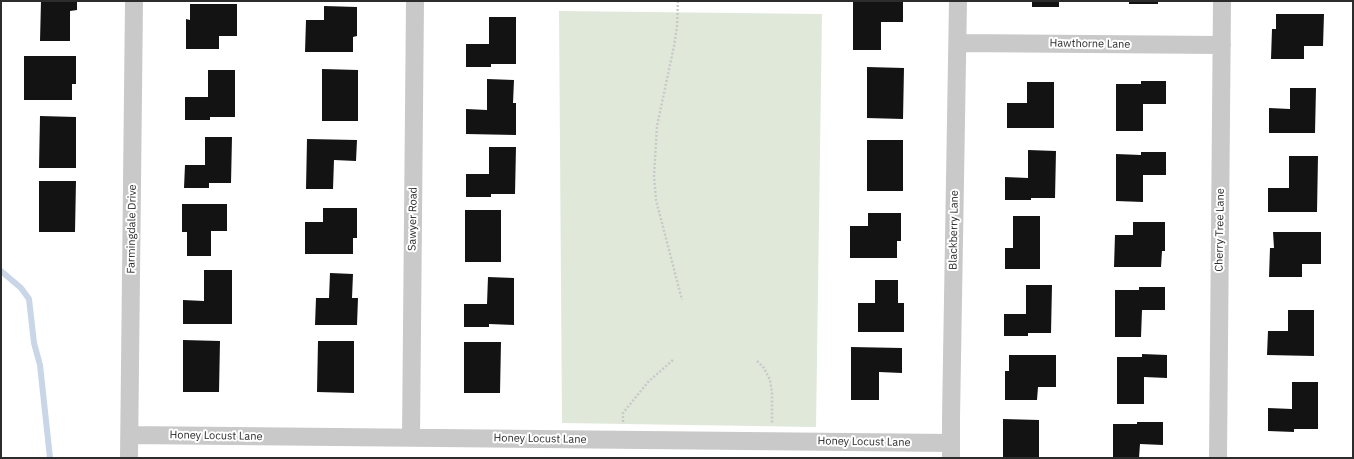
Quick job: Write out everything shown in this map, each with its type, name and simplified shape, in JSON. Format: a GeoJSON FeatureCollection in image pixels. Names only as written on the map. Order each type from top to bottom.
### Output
{"type":"FeatureCollection","features":[{"type":"Feature","properties":{"kind":"street","name":"Farmingdale Drive"},"geometry":{"type":"LineString","coordinates":[[129,458],[134,1]]}},
{"type":"Feature","properties":{"kind":"street","name":"Sawyer Road"},"geometry":{"type":"LineString","coordinates":[[411,438],[415,1]]}},
{"type":"Feature","properties":{"kind":"street","name":"Blackberry Lane"},"geometry":{"type":"LineString","coordinates":[[951,450],[958,1]]}},
{"type":"Feature","properties":{"kind":"street","name":"Cherry Tree Lane"},"geometry":{"type":"LineString","coordinates":[[1218,458],[1222,1]]}},
{"type":"Feature","properties":{"kind":"street","name":"Hawthorne Lane"},"geometry":{"type":"LineString","coordinates":[[958,43],[1222,45]]}},
{"type":"Feature","properties":{"kind":"street","name":"Honey Locust Lane"},"geometry":{"type":"LineString","coordinates":[[130,435],[771,441],[951,450]]}},
{"type":"Feature","properties":{"kind":"path"},"geometry":{"type":"LineString","coordinates":[[678,1],[677,27],[674,46],[657,126],[654,176],[656,200],[682,300]]}},
{"type":"Feature","properties":{"kind":"path"},"geometry":{"type":"LineString","coordinates":[[622,440],[623,413],[648,382],[674,359]]}},
{"type":"Feature","properties":{"kind":"path"},"geometry":{"type":"LineString","coordinates":[[757,361],[764,368],[770,380],[772,393],[771,441]]}},
{"type":"Feature","properties":{"kind":"shaded area"},"geometry":{"type":"Polygon","coordinates":[[[559,11],[822,14],[816,427],[562,423],[559,11]]]}},
{"type":"Feature","properties":{"kind":"building"},"geometry":{"type":"Polygon","coordinates":[[[41,1],[77,1],[77,10],[70,11],[70,41],[40,41],[41,1]]]}},
{"type":"Feature","properties":{"kind":"building"},"geometry":{"type":"Polygon","coordinates":[[[903,1],[903,22],[881,22],[881,50],[853,50],[853,2],[903,1]]]}},
{"type":"Feature","properties":{"kind":"building"},"geometry":{"type":"Polygon","coordinates":[[[1032,1],[1059,1],[1059,7],[1032,7],[1032,1]]]}},
{"type":"Feature","properties":{"kind":"building"},"geometry":{"type":"Polygon","coordinates":[[[1129,1],[1158,1],[1158,4],[1129,4],[1129,1]]]}},
{"type":"Feature","properties":{"kind":"building"},"geometry":{"type":"Polygon","coordinates":[[[190,4],[237,4],[237,36],[219,36],[219,49],[186,49],[186,19],[190,20],[190,4]]]}},
{"type":"Feature","properties":{"kind":"building"},"geometry":{"type":"Polygon","coordinates":[[[324,6],[357,7],[357,36],[353,37],[353,52],[305,52],[306,20],[324,20],[324,6]]]}},
{"type":"Feature","properties":{"kind":"building"},"geometry":{"type":"Polygon","coordinates":[[[1276,14],[1324,14],[1323,46],[1304,46],[1304,59],[1271,59],[1272,29],[1276,29],[1276,14]]]}},
{"type":"Feature","properties":{"kind":"building"},"geometry":{"type":"Polygon","coordinates":[[[489,17],[516,17],[516,64],[491,64],[491,67],[466,67],[466,44],[489,44],[489,17]]]}},
{"type":"Feature","properties":{"kind":"building"},"geometry":{"type":"Polygon","coordinates":[[[24,56],[76,56],[76,84],[72,84],[72,100],[24,100],[24,56]]]}},
{"type":"Feature","properties":{"kind":"building"},"geometry":{"type":"Polygon","coordinates":[[[867,67],[904,68],[903,119],[867,118],[867,67]]]}},
{"type":"Feature","properties":{"kind":"building"},"geometry":{"type":"Polygon","coordinates":[[[322,69],[358,70],[358,121],[322,121],[322,69]]]}},
{"type":"Feature","properties":{"kind":"building"},"geometry":{"type":"Polygon","coordinates":[[[208,70],[235,70],[235,117],[210,117],[210,120],[185,120],[185,97],[208,97],[208,70]]]}},
{"type":"Feature","properties":{"kind":"building"},"geometry":{"type":"Polygon","coordinates":[[[487,79],[514,80],[513,103],[516,103],[516,135],[466,134],[466,109],[487,110],[487,79]]]}},
{"type":"Feature","properties":{"kind":"building"},"geometry":{"type":"Polygon","coordinates":[[[1141,81],[1166,81],[1166,104],[1143,104],[1143,131],[1116,131],[1116,84],[1141,84],[1141,81]]]}},
{"type":"Feature","properties":{"kind":"building"},"geometry":{"type":"Polygon","coordinates":[[[1027,82],[1054,82],[1054,128],[1007,128],[1007,103],[1027,103],[1027,82]]]}},
{"type":"Feature","properties":{"kind":"building"},"geometry":{"type":"Polygon","coordinates":[[[1290,88],[1316,88],[1315,133],[1269,133],[1269,108],[1290,109],[1290,88]]]}},
{"type":"Feature","properties":{"kind":"building"},"geometry":{"type":"Polygon","coordinates":[[[40,116],[76,117],[76,168],[39,168],[40,116]]]}},
{"type":"Feature","properties":{"kind":"building"},"geometry":{"type":"Polygon","coordinates":[[[205,137],[232,137],[231,183],[209,183],[209,188],[184,188],[185,165],[205,165],[205,137]]]}},
{"type":"Feature","properties":{"kind":"building"},"geometry":{"type":"Polygon","coordinates":[[[307,139],[357,140],[356,161],[334,160],[333,189],[306,189],[307,139]]]}},
{"type":"Feature","properties":{"kind":"building"},"geometry":{"type":"Polygon","coordinates":[[[867,140],[903,140],[903,191],[867,191],[867,140]]]}},
{"type":"Feature","properties":{"kind":"building"},"geometry":{"type":"Polygon","coordinates":[[[489,147],[516,147],[515,194],[491,194],[491,197],[466,197],[466,174],[489,174],[489,147]]]}},
{"type":"Feature","properties":{"kind":"building"},"geometry":{"type":"Polygon","coordinates":[[[1028,150],[1056,151],[1055,198],[1005,200],[1005,177],[1028,178],[1028,150]]]}},
{"type":"Feature","properties":{"kind":"building"},"geometry":{"type":"Polygon","coordinates":[[[1141,152],[1166,152],[1166,175],[1143,175],[1143,202],[1116,201],[1116,154],[1141,155],[1141,152]]]}},
{"type":"Feature","properties":{"kind":"building"},"geometry":{"type":"Polygon","coordinates":[[[1289,156],[1318,156],[1317,212],[1268,212],[1268,188],[1289,188],[1289,156]]]}},
{"type":"Feature","properties":{"kind":"building"},"geometry":{"type":"Polygon","coordinates":[[[39,181],[76,181],[75,232],[39,232],[39,181]]]}},
{"type":"Feature","properties":{"kind":"building"},"geometry":{"type":"Polygon","coordinates":[[[182,204],[227,204],[227,231],[211,231],[211,256],[187,256],[187,232],[182,232],[182,204]]]}},
{"type":"Feature","properties":{"kind":"building"},"geometry":{"type":"Polygon","coordinates":[[[323,208],[357,208],[357,238],[353,238],[353,254],[305,254],[305,222],[323,222],[323,208]]]}},
{"type":"Feature","properties":{"kind":"building"},"geometry":{"type":"Polygon","coordinates":[[[465,210],[501,210],[501,262],[465,262],[465,210]]]}},
{"type":"Feature","properties":{"kind":"building"},"geometry":{"type":"Polygon","coordinates":[[[868,213],[901,213],[901,241],[897,241],[897,258],[850,258],[850,226],[868,226],[868,213]]]}},
{"type":"Feature","properties":{"kind":"building"},"geometry":{"type":"Polygon","coordinates":[[[1013,216],[1040,216],[1040,269],[1005,269],[1005,248],[1013,248],[1013,216]]]}},
{"type":"Feature","properties":{"kind":"building"},"geometry":{"type":"Polygon","coordinates":[[[1133,222],[1165,222],[1165,251],[1162,251],[1161,267],[1114,267],[1115,235],[1133,235],[1133,222]]]}},
{"type":"Feature","properties":{"kind":"building"},"geometry":{"type":"Polygon","coordinates":[[[1273,232],[1321,232],[1321,264],[1302,264],[1302,277],[1269,277],[1270,248],[1274,248],[1273,232]]]}},
{"type":"Feature","properties":{"kind":"building"},"geometry":{"type":"Polygon","coordinates":[[[204,270],[232,270],[232,324],[183,324],[183,300],[204,301],[204,270]]]}},
{"type":"Feature","properties":{"kind":"building"},"geometry":{"type":"Polygon","coordinates":[[[330,273],[353,274],[352,298],[358,298],[357,325],[315,325],[316,298],[329,298],[330,273]]]}},
{"type":"Feature","properties":{"kind":"building"},"geometry":{"type":"Polygon","coordinates":[[[488,277],[514,278],[514,325],[489,324],[489,327],[464,327],[464,304],[487,304],[488,277]]]}},
{"type":"Feature","properties":{"kind":"building"},"geometry":{"type":"Polygon","coordinates":[[[875,280],[898,280],[898,303],[904,303],[904,332],[858,332],[858,303],[875,303],[875,280]]]}},
{"type":"Feature","properties":{"kind":"building"},"geometry":{"type":"Polygon","coordinates":[[[1026,285],[1052,285],[1051,333],[1028,333],[1028,336],[1004,336],[1004,314],[1026,314],[1026,285]]]}},
{"type":"Feature","properties":{"kind":"building"},"geometry":{"type":"Polygon","coordinates":[[[1139,287],[1165,287],[1165,310],[1142,310],[1141,337],[1115,337],[1115,290],[1139,290],[1139,287]]]}},
{"type":"Feature","properties":{"kind":"building"},"geometry":{"type":"Polygon","coordinates":[[[1288,310],[1314,310],[1314,356],[1267,355],[1268,331],[1288,331],[1288,310]]]}},
{"type":"Feature","properties":{"kind":"building"},"geometry":{"type":"Polygon","coordinates":[[[183,340],[220,341],[219,392],[183,392],[183,340]]]}},
{"type":"Feature","properties":{"kind":"building"},"geometry":{"type":"Polygon","coordinates":[[[318,341],[354,341],[354,393],[317,392],[318,341]]]}},
{"type":"Feature","properties":{"kind":"building"},"geometry":{"type":"Polygon","coordinates":[[[464,342],[501,342],[500,393],[464,393],[464,342]]]}},
{"type":"Feature","properties":{"kind":"building"},"geometry":{"type":"Polygon","coordinates":[[[851,347],[902,348],[902,373],[879,372],[879,400],[851,400],[851,347]]]}},
{"type":"Feature","properties":{"kind":"building"},"geometry":{"type":"Polygon","coordinates":[[[1142,354],[1167,355],[1167,378],[1144,377],[1144,404],[1117,404],[1117,357],[1142,357],[1142,354]]]}},
{"type":"Feature","properties":{"kind":"building"},"geometry":{"type":"Polygon","coordinates":[[[1009,355],[1056,355],[1056,387],[1038,387],[1037,400],[1005,400],[1005,371],[1009,371],[1009,355]]]}},
{"type":"Feature","properties":{"kind":"building"},"geometry":{"type":"Polygon","coordinates":[[[1292,382],[1318,382],[1318,429],[1294,429],[1294,432],[1268,431],[1268,408],[1292,409],[1292,382]]]}},
{"type":"Feature","properties":{"kind":"building"},"geometry":{"type":"Polygon","coordinates":[[[1003,419],[1039,420],[1039,458],[1003,458],[1003,419]]]}},
{"type":"Feature","properties":{"kind":"building"},"geometry":{"type":"Polygon","coordinates":[[[1137,422],[1163,422],[1163,445],[1140,444],[1139,458],[1113,458],[1113,424],[1137,424],[1137,422]]]}},
{"type":"Feature","properties":{"kind":"waterway"},"geometry":{"type":"LineString","coordinates":[[1,271],[21,288],[29,299],[34,343],[40,365],[50,458]]}}]}
